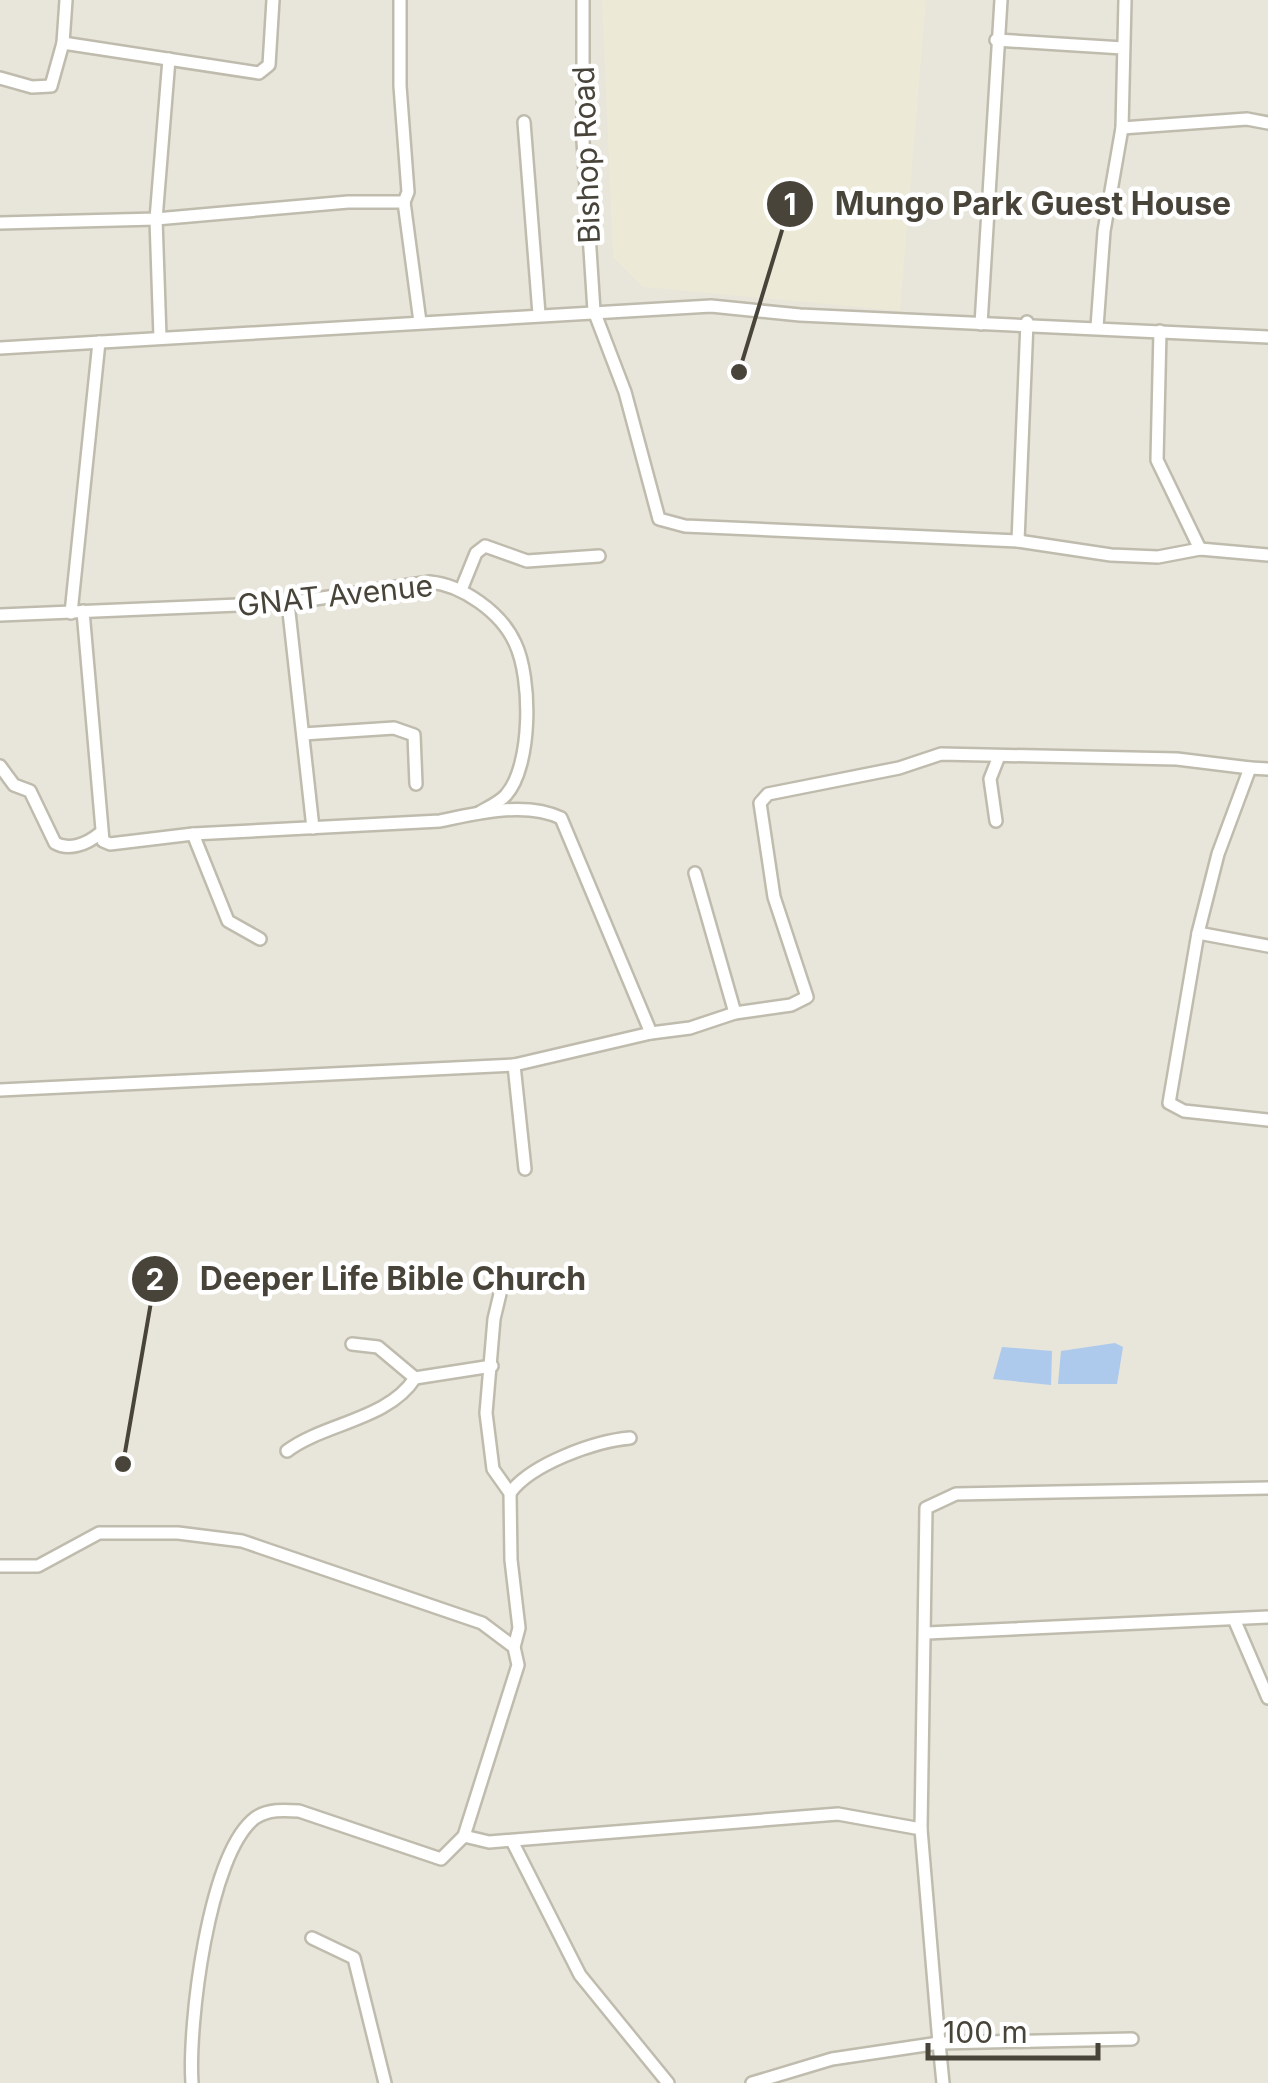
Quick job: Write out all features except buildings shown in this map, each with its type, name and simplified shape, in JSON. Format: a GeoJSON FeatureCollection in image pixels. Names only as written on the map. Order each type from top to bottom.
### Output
{"type":"FeatureCollection","features":[{"type":"Feature","properties":{"kind":"street"},"geometry":{"type":"LineString","coordinates":[[0,78],[32,87],[51,86],[62,43],[66,0]]}},
{"type":"Feature","properties":{"kind":"street"},"geometry":{"type":"LineString","coordinates":[[62,43],[264,71],[269,65],[273,0]]}},
{"type":"Feature","properties":{"kind":"street"},"geometry":{"type":"LineString","coordinates":[[400,0],[400,86],[408,192],[404,202],[420,322]]}},
{"type":"Feature","properties":{"kind":"street","name":"Bishop Road"},"geometry":{"type":"LineString","coordinates":[[583,0],[583,141],[594,311],[625,392],[659,519],[685,526],[1018,541]]}},
{"type":"Feature","properties":{"kind":"street"},"geometry":{"type":"LineString","coordinates":[[980,324],[1001,0]]}},
{"type":"Feature","properties":{"kind":"street"},"geometry":{"type":"LineString","coordinates":[[1097,327],[1104,231],[1122,128],[1125,0]]}},
{"type":"Feature","properties":{"kind":"street"},"geometry":{"type":"LineString","coordinates":[[996,40],[1122,48]]}},
{"type":"Feature","properties":{"kind":"street"},"geometry":{"type":"LineString","coordinates":[[160,337],[156,219],[170,59]]}},
{"type":"Feature","properties":{"kind":"street"},"geometry":{"type":"LineString","coordinates":[[1122,128],[1247,119],[1268,123]]}},
{"type":"Feature","properties":{"kind":"street"},"geometry":{"type":"LineString","coordinates":[[524,122],[538,314]]}},
{"type":"Feature","properties":{"kind":"street"},"geometry":{"type":"LineString","coordinates":[[0,223],[156,219],[348,202],[404,202]]}},
{"type":"Feature","properties":{"kind":"street"},"geometry":{"type":"LineString","coordinates":[[0,348],[711,306],[980,324],[1026,322],[1268,337]]}},
{"type":"Feature","properties":{"kind":"street"},"geometry":{"type":"LineString","coordinates":[[1026,322],[1018,541],[1143,556],[1200,549],[1268,555]]}},
{"type":"Feature","properties":{"kind":"street"},"geometry":{"type":"LineString","coordinates":[[1160,331],[1157,460],[1200,549]]}},
{"type":"Feature","properties":{"kind":"street"},"geometry":{"type":"LineString","coordinates":[[99,342],[77,612],[99,834],[110,844],[194,834],[440,822],[480,812],[547,811],[561,818],[652,1033]]}},
{"type":"Feature","properties":{"kind":"street"},"geometry":{"type":"LineString","coordinates":[[461,590],[476,553],[485,546],[527,561],[599,556]]}},
{"type":"Feature","properties":{"kind":"street","name":"GNAT Avenue"},"geometry":{"type":"LineString","coordinates":[[0,614],[288,604],[430,582],[461,590],[499,620],[516,644],[522,669],[525,758],[504,798],[480,812]]}},
{"type":"Feature","properties":{"kind":"street"},"geometry":{"type":"LineString","coordinates":[[288,604],[314,828]]}},
{"type":"Feature","properties":{"kind":"street"},"geometry":{"type":"LineString","coordinates":[[303,734],[394,728],[414,735],[416,784]]}},
{"type":"Feature","properties":{"kind":"street"},"geometry":{"type":"LineString","coordinates":[[0,1090],[514,1065],[690,1028],[735,1012],[792,1006],[808,996],[774,897],[760,803],[764,797],[899,768],[940,754],[1177,760],[1268,768]]}},
{"type":"Feature","properties":{"kind":"street"},"geometry":{"type":"LineString","coordinates":[[996,822],[990,779],[999,756]]}},
{"type":"Feature","properties":{"kind":"street"},"geometry":{"type":"LineString","coordinates":[[0,766],[14,786],[30,791],[56,843],[63,848],[78,846],[99,834]]}},
{"type":"Feature","properties":{"kind":"street"},"geometry":{"type":"LineString","coordinates":[[1250,768],[1218,854],[1198,932],[1169,1103],[1184,1111],[1268,1120]]}},
{"type":"Feature","properties":{"kind":"street"},"geometry":{"type":"LineString","coordinates":[[194,834],[228,920],[260,939]]}},
{"type":"Feature","properties":{"kind":"street"},"geometry":{"type":"LineString","coordinates":[[695,874],[735,1012]]}},
{"type":"Feature","properties":{"kind":"street"},"geometry":{"type":"LineString","coordinates":[[1198,932],[1268,946]]}},
{"type":"Feature","properties":{"kind":"street"},"geometry":{"type":"LineString","coordinates":[[514,1065],[525,1169]]}},
{"type":"Feature","properties":{"kind":"street"},"geometry":{"type":"LineString","coordinates":[[504,1276],[494,1319],[486,1413],[493,1469],[510,1493]]}},
{"type":"Feature","properties":{"kind":"street"},"geometry":{"type":"LineString","coordinates":[[352,1344],[378,1347],[415,1378]]}},
{"type":"Feature","properties":{"kind":"street"},"geometry":{"type":"LineString","coordinates":[[287,1452],[302,1440],[386,1404],[407,1390],[415,1378],[492,1366]]}},
{"type":"Feature","properties":{"kind":"street"},"geometry":{"type":"LineString","coordinates":[[192,2083],[190,2052],[206,1922],[242,1831],[257,1816],[277,1810],[299,1812],[434,1858],[450,1853],[464,1836],[518,1665],[514,1647],[519,1628],[510,1560],[510,1493],[522,1476],[542,1465],[574,1456],[600,1440],[630,1438]]}},
{"type":"Feature","properties":{"kind":"street"},"geometry":{"type":"LineString","coordinates":[[943,2083],[921,1830],[926,1508],[934,1500],[956,1494],[1268,1488]]}},
{"type":"Feature","properties":{"kind":"street"},"geometry":{"type":"LineString","coordinates":[[0,1566],[38,1566],[100,1533],[178,1533],[242,1541],[482,1624],[514,1647]]}},
{"type":"Feature","properties":{"kind":"street"},"geometry":{"type":"LineString","coordinates":[[927,1633],[1268,1617]]}},
{"type":"Feature","properties":{"kind":"street"},"geometry":{"type":"LineString","coordinates":[[1234,1619],[1268,1698]]}},
{"type":"Feature","properties":{"kind":"street"},"geometry":{"type":"LineString","coordinates":[[464,1836],[489,1842],[512,1841],[838,1814],[921,1830]]}},
{"type":"Feature","properties":{"kind":"street"},"geometry":{"type":"LineString","coordinates":[[512,1841],[580,1975],[668,2083]]}},
{"type":"Feature","properties":{"kind":"street"},"geometry":{"type":"LineString","coordinates":[[312,1938],[354,1958],[385,2083]]}},
{"type":"Feature","properties":{"kind":"street"},"geometry":{"type":"LineString","coordinates":[[752,2083],[832,2058],[939,2043],[1132,2039]]}},
{"type":"Feature","properties":{"kind":"shaded area"},"geometry":{"type":"Polygon","coordinates":[[[0,0],[1268,0],[1268,2083],[0,2083],[0,0]]]}},
{"type":"Feature","properties":{"kind":"shaded area"},"geometry":{"type":"Polygon","coordinates":[[[602,0],[926,0],[900,311],[643,287],[613,257],[602,0]]]}},
{"type":"Feature","properties":{"kind":"water"},"geometry":{"type":"Polygon","coordinates":[[[1115,1343],[1123,1347],[1117,1384],[1058,1384],[1061,1351],[1115,1343]]]}},
{"type":"Feature","properties":{"kind":"water"},"geometry":{"type":"Polygon","coordinates":[[[1002,1347],[1052,1351],[1051,1385],[993,1379],[1002,1347]]]}},
{"type":"Feature","properties":{"kind":"place","name":"Mungo Park Guest House"},"geometry":{"type":"Point","coordinates":[739,372]}},
{"type":"Feature","properties":{"kind":"place","name":"Deeper Life Bible Church"},"geometry":{"type":"Point","coordinates":[123,1464]}}]}
